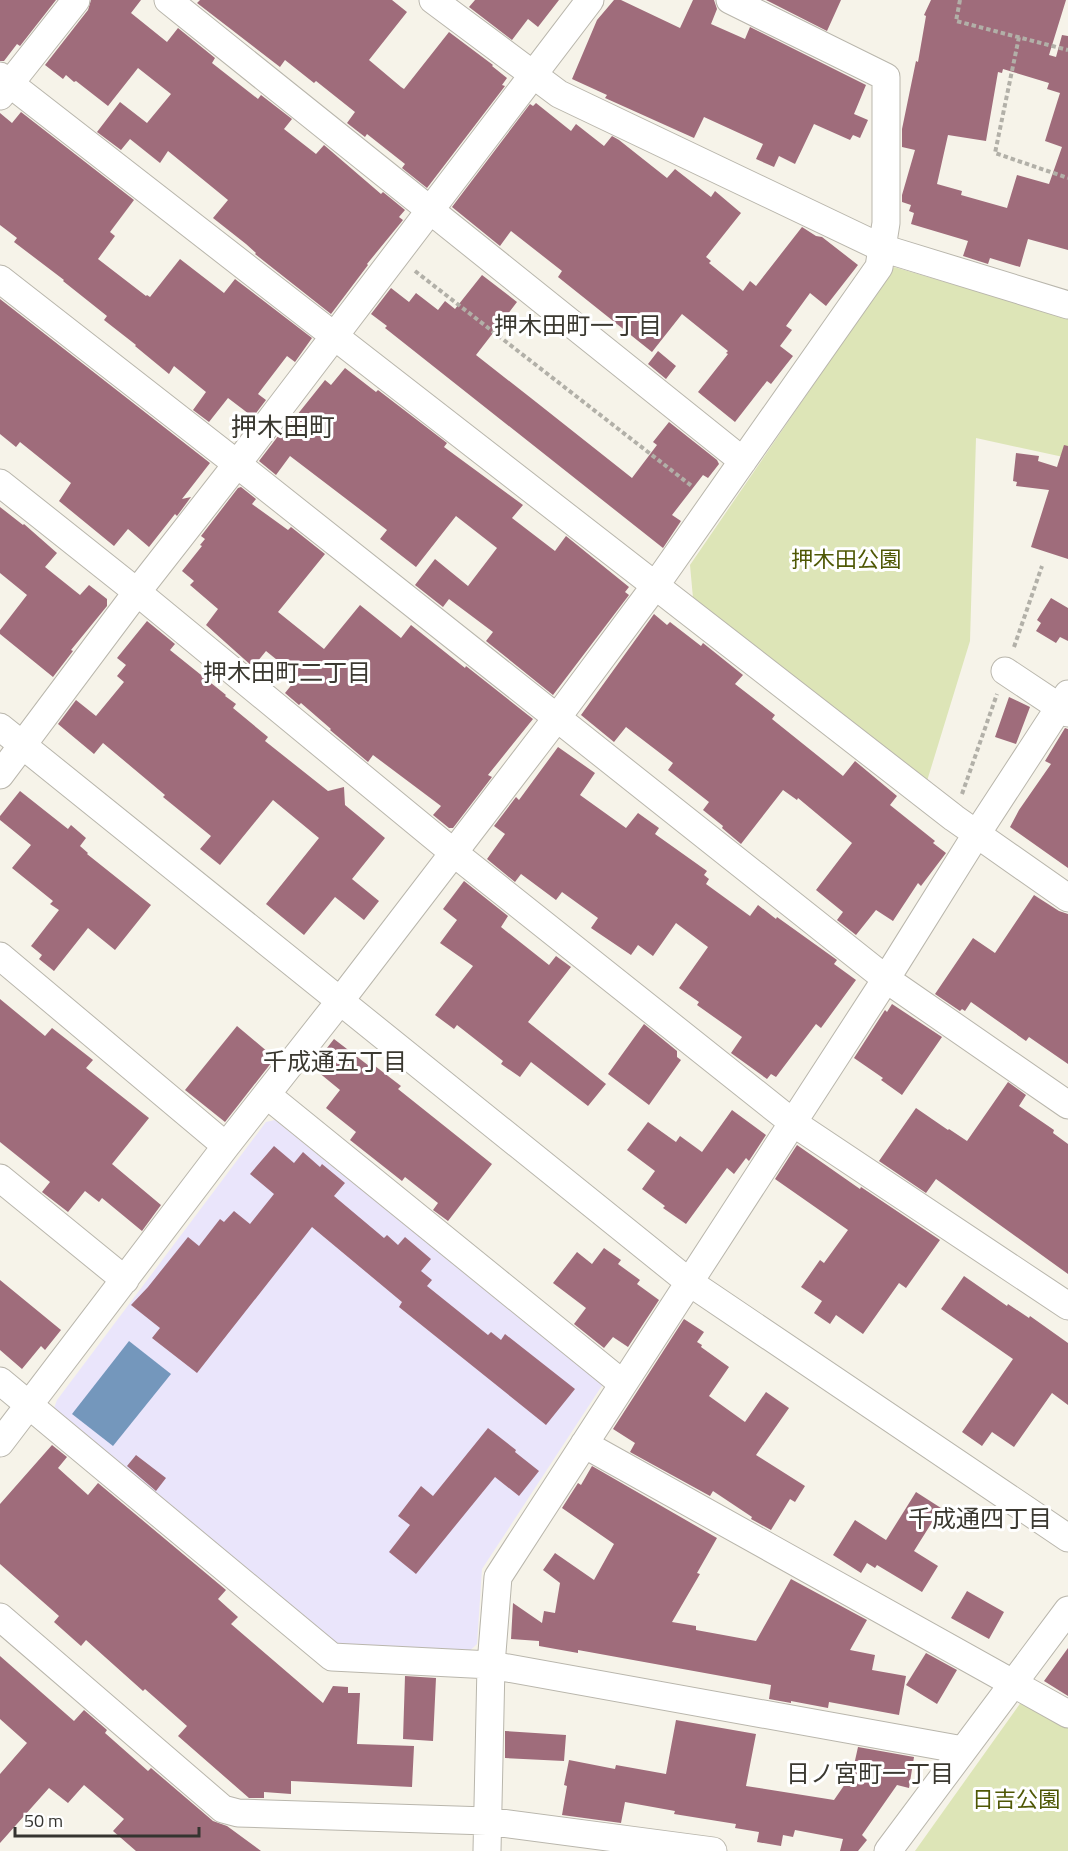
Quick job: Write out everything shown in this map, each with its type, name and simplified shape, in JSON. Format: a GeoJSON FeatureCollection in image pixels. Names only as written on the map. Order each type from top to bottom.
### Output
{"type":"FeatureCollection","features":[{"type":"Feature","properties":{"kind":"street"},"geometry":{"type":"LineString","coordinates":[[76,0],[3,85],[334,335],[976,835],[1068,898]]}},
{"type":"Feature","properties":{"kind":"street"},"geometry":{"type":"LineString","coordinates":[[168,0],[743,462]]}},
{"type":"Feature","properties":{"kind":"street"},"geometry":{"type":"LineString","coordinates":[[433,0],[559,94],[882,248],[1068,305]]}},
{"type":"Feature","properties":{"kind":"street"},"geometry":{"type":"LineString","coordinates":[[0,775],[136,592],[237,464],[590,0]]}},
{"type":"Feature","properties":{"kind":"street"},"geometry":{"type":"LineString","coordinates":[[0,1443],[556,719],[655,586],[879,267],[886,223],[886,77],[730,0]]}},
{"type":"Feature","properties":{"kind":"street"},"geometry":{"type":"LineString","coordinates":[[0,279],[237,464],[886,980],[1068,1105]]}},
{"type":"Feature","properties":{"kind":"street"},"geometry":{"type":"LineString","coordinates":[[0,483],[454,853],[792,1122],[1068,1306]]}},
{"type":"Feature","properties":{"kind":"street"},"geometry":{"type":"LineString","coordinates":[[487,1851],[491,1665],[498,1577],[886,980],[976,835],[1065,705],[1005,671]]}},
{"type":"Feature","properties":{"kind":"street"},"geometry":{"type":"LineString","coordinates":[[0,727],[689,1282],[1068,1538]]}},
{"type":"Feature","properties":{"kind":"street"},"geometry":{"type":"LineString","coordinates":[[0,956],[226,1146]]}},
{"type":"Feature","properties":{"kind":"street"},"geometry":{"type":"LineString","coordinates":[[267,1095],[623,1384]]}},
{"type":"Feature","properties":{"kind":"street"},"geometry":{"type":"LineString","coordinates":[[0,1178],[125,1280]]}},
{"type":"Feature","properties":{"kind":"street"},"geometry":{"type":"LineString","coordinates":[[0,1381],[332,1657],[491,1665],[963,1750]]}},
{"type":"Feature","properties":{"kind":"street"},"geometry":{"type":"LineString","coordinates":[[585,1444],[1068,1714]]}},
{"type":"Feature","properties":{"kind":"street"},"geometry":{"type":"LineString","coordinates":[[888,1851],[1068,1610]]}},
{"type":"Feature","properties":{"kind":"street"},"geometry":{"type":"LineString","coordinates":[[0,1617],[223,1809],[238,1813],[487,1821],[713,1851]]}},
{"type":"Feature","properties":{"kind":"path"},"geometry":{"type":"LineString","coordinates":[[960,0],[956,21],[1068,50]]}},
{"type":"Feature","properties":{"kind":"path"},"geometry":{"type":"LineString","coordinates":[[1019,38],[995,153],[1068,178]]}},
{"type":"Feature","properties":{"kind":"path"},"geometry":{"type":"LineString","coordinates":[[395,256],[714,503]]}},
{"type":"Feature","properties":{"kind":"shaded area"},"geometry":{"type":"Polygon","coordinates":[[[275,1120],[603,1384],[482,1569],[477,1644],[465,1655],[337,1648],[53,1411],[57,1400],[266,1122],[275,1120]]]}},
{"type":"Feature","properties":{"kind":"green space","name":"押木田公園"},"geometry":{"type":"Polygon","coordinates":[[[894,267],[1068,318],[1068,458],[976,438],[970,641],[927,781],[693,598],[690,565],[894,267]]]}},
{"type":"Feature","properties":{"kind":"green space","name":"日吉公園"},"geometry":{"type":"Polygon","coordinates":[[[1024,1698],[1068,1723],[1068,1851],[915,1851],[1024,1698]]]}},
{"type":"Feature","properties":{"kind":"water"},"geometry":{"type":"Polygon","coordinates":[[[129,1341],[171,1374],[113,1446],[72,1414],[129,1341]]]}},
{"type":"Feature","properties":{"kind":"building"},"geometry":{"type":"Polygon","coordinates":[[[0,0],[56,0],[20,46],[17,44],[4,61],[0,61],[0,0]]]}},
{"type":"Feature","properties":{"kind":"building"},"geometry":{"type":"Polygon","coordinates":[[[91,0],[141,0],[131,13],[167,42],[178,28],[215,58],[212,63],[258,99],[261,95],[292,119],[284,129],[316,154],[324,145],[381,194],[383,192],[405,210],[399,217],[403,220],[367,264],[331,314],[213,218],[228,200],[168,151],[160,163],[130,139],[121,150],[97,132],[120,102],[147,123],[171,94],[138,68],[108,106],[76,81],[74,82],[66,75],[63,79],[45,65],[88,10],[91,0]]]}},
{"type":"Feature","properties":{"kind":"building"},"geometry":{"type":"Polygon","coordinates":[[[200,0],[392,0],[407,12],[369,60],[401,87],[404,89],[449,32],[507,78],[502,85],[505,86],[427,188],[402,168],[405,164],[367,134],[365,137],[347,123],[355,112],[285,60],[280,67],[197,3],[200,0]]]}},
{"type":"Feature","properties":{"kind":"building"},"geometry":{"type":"Polygon","coordinates":[[[475,0],[559,0],[538,27],[528,19],[512,40],[469,7],[475,0]]]}},
{"type":"Feature","properties":{"kind":"building"},"geometry":{"type":"Polygon","coordinates":[[[614,0],[621,0],[680,28],[693,0],[714,0],[717,9],[711,24],[745,39],[750,27],[866,85],[854,114],[868,120],[860,138],[853,135],[850,140],[814,124],[795,164],[779,156],[774,167],[756,159],[763,144],[704,117],[694,138],[605,98],[607,95],[572,79],[597,20],[614,0]]]}},
{"type":"Feature","properties":{"kind":"building"},"geometry":{"type":"Polygon","coordinates":[[[766,0],[841,0],[827,31],[766,0]]]}},
{"type":"Feature","properties":{"kind":"building"},"geometry":{"type":"Polygon","coordinates":[[[931,0],[1066,0],[1049,55],[1056,57],[1062,35],[1068,36],[1068,250],[1028,239],[1020,267],[990,258],[988,264],[963,256],[968,241],[911,224],[914,213],[909,211],[911,205],[902,202],[902,195],[915,150],[902,147],[902,129],[916,61],[918,62],[926,16],[924,15],[931,0]],[[1003,69],[1002,73],[998,72],[986,141],[948,135],[937,184],[962,191],[961,195],[1007,208],[1017,175],[1049,184],[1062,147],[1045,141],[1060,93],[1047,89],[1049,83],[1003,69]]]}},
{"type":"Feature","properties":{"kind":"building"},"geometry":{"type":"Polygon","coordinates":[[[536,103],[571,131],[576,124],[604,146],[612,136],[667,178],[675,169],[711,197],[715,191],[741,213],[706,257],[711,261],[709,263],[743,291],[750,281],[756,286],[802,227],[822,237],[858,265],[826,306],[810,293],[786,326],[792,330],[780,346],[793,356],[771,384],[767,381],[735,422],[698,392],[728,351],[682,314],[652,352],[558,277],[562,271],[511,231],[500,246],[452,207],[530,104],[533,106],[536,103]]]}},
{"type":"Feature","properties":{"kind":"building"},"geometry":{"type":"Polygon","coordinates":[[[21,112],[134,200],[110,232],[115,236],[98,259],[150,297],[180,259],[224,293],[235,279],[312,338],[295,362],[287,356],[258,394],[266,400],[253,417],[228,398],[209,422],[193,410],[206,392],[174,366],[169,374],[104,320],[107,316],[14,242],[17,238],[0,225],[0,113],[12,123],[21,112]]]}},
{"type":"Feature","properties":{"kind":"building"},"geometry":{"type":"Polygon","coordinates":[[[482,275],[517,302],[476,355],[632,478],[657,445],[653,442],[669,422],[717,460],[719,464],[708,478],[703,475],[672,515],[681,521],[663,548],[385,328],[387,326],[371,314],[391,288],[409,302],[416,293],[438,310],[445,301],[455,309],[482,275]]]}},
{"type":"Feature","properties":{"kind":"building"},"geometry":{"type":"Polygon","coordinates":[[[0,299],[210,463],[182,499],[191,497],[149,547],[128,529],[114,546],[59,501],[71,483],[20,442],[16,447],[0,434],[0,299]]]}},
{"type":"Feature","properties":{"kind":"building"},"geometry":{"type":"Polygon","coordinates":[[[658,351],[676,366],[666,379],[648,364],[658,351]]]}},
{"type":"Feature","properties":{"kind":"building"},"geometry":{"type":"Polygon","coordinates":[[[345,368],[376,392],[378,390],[447,443],[444,447],[523,505],[512,518],[555,551],[566,536],[629,587],[625,592],[629,595],[553,695],[486,641],[493,632],[449,599],[443,607],[415,585],[435,559],[468,586],[497,548],[456,516],[416,567],[380,539],[387,530],[290,456],[276,475],[259,461],[325,380],[331,385],[345,368]]]}},
{"type":"Feature","properties":{"kind":"building"},"geometry":{"type":"Polygon","coordinates":[[[1064,445],[1068,446],[1068,559],[1031,547],[1049,490],[1016,486],[1017,482],[1013,481],[1016,453],[1039,456],[1038,461],[1057,467],[1064,445]]]}},
{"type":"Feature","properties":{"kind":"building"},"geometry":{"type":"Polygon","coordinates":[[[241,487],[256,499],[252,504],[288,530],[291,527],[325,554],[278,612],[324,649],[360,605],[401,638],[411,625],[533,719],[488,775],[492,777],[453,828],[449,828],[433,815],[441,806],[373,755],[368,762],[301,703],[299,705],[285,693],[298,677],[266,651],[253,667],[206,625],[218,609],[190,585],[194,581],[182,571],[202,546],[200,545],[205,539],[201,536],[241,487]]]}},
{"type":"Feature","properties":{"kind":"building"},"geometry":{"type":"Polygon","coordinates":[[[0,507],[24,524],[57,553],[45,567],[80,595],[89,585],[107,599],[107,606],[71,650],[73,651],[53,677],[0,634],[0,630],[27,595],[0,573],[0,507]]]}},
{"type":"Feature","properties":{"kind":"building"},"geometry":{"type":"Polygon","coordinates":[[[1051,598],[1068,608],[1068,641],[1060,637],[1056,643],[1036,631],[1041,623],[1037,620],[1051,598]]]}},
{"type":"Feature","properties":{"kind":"building"},"geometry":{"type":"Polygon","coordinates":[[[654,614],[667,625],[670,622],[701,646],[703,643],[743,675],[735,684],[775,715],[772,719],[843,776],[855,761],[897,796],[890,805],[935,841],[933,843],[946,853],[921,886],[918,883],[893,921],[876,910],[856,935],[837,920],[843,912],[816,890],[852,843],[798,798],[797,800],[783,790],[741,844],[703,810],[709,802],[668,770],[673,763],[626,727],[614,742],[581,715],[654,614]]]}},
{"type":"Feature","properties":{"kind":"building"},"geometry":{"type":"Polygon","coordinates":[[[147,621],[175,644],[170,650],[236,704],[233,708],[268,737],[265,741],[328,791],[344,787],[345,805],[385,838],[352,879],[379,901],[364,920],[335,897],[304,935],[266,904],[319,838],[273,800],[220,865],[200,849],[211,836],[163,797],[165,795],[103,743],[94,754],[58,724],[76,700],[96,716],[124,682],[117,676],[126,665],[117,658],[147,621]]]}},
{"type":"Feature","properties":{"kind":"building"},"geometry":{"type":"Polygon","coordinates":[[[1009,697],[1030,707],[1016,744],[995,737],[1009,697]]]}},
{"type":"Feature","properties":{"kind":"building"},"geometry":{"type":"Polygon","coordinates":[[[1065,728],[1068,729],[1068,868],[1010,827],[1051,764],[1045,761],[1065,728]]]}},
{"type":"Feature","properties":{"kind":"building"},"geometry":{"type":"Polygon","coordinates":[[[558,747],[595,773],[580,795],[626,828],[638,813],[659,828],[655,834],[707,871],[704,875],[709,879],[706,884],[750,916],[758,905],[776,919],[777,917],[837,960],[834,964],[856,980],[821,1028],[816,1024],[776,1077],[771,1074],[767,1079],[731,1053],[742,1037],[697,1005],[699,1002],[679,988],[708,947],[676,923],[653,956],[638,945],[631,955],[591,928],[598,918],[562,892],[556,900],[521,874],[515,882],[487,859],[505,834],[494,826],[516,797],[519,800],[558,747]]]}},
{"type":"Feature","properties":{"kind":"building"},"geometry":{"type":"Polygon","coordinates":[[[20,791],[68,829],[71,825],[86,838],[80,846],[87,854],[151,905],[115,950],[88,928],[54,971],[39,959],[42,955],[31,946],[59,910],[50,904],[53,901],[12,868],[31,845],[0,820],[0,816],[20,791]]]}},
{"type":"Feature","properties":{"kind":"building"},"geometry":{"type":"Polygon","coordinates":[[[464,881],[508,916],[501,927],[549,965],[556,956],[571,967],[528,1022],[606,1084],[588,1106],[531,1062],[520,1077],[501,1064],[503,1061],[457,1025],[454,1029],[435,1015],[473,966],[440,943],[457,920],[443,909],[464,881]]]}},
{"type":"Feature","properties":{"kind":"building"},"geometry":{"type":"Polygon","coordinates":[[[1034,895],[1068,914],[1068,1064],[1029,1037],[1026,1041],[971,1002],[965,1011],[962,1009],[960,1011],[935,994],[973,938],[995,953],[1034,895]]]}},
{"type":"Feature","properties":{"kind":"building"},"geometry":{"type":"Polygon","coordinates":[[[0,999],[45,1036],[52,1028],[93,1060],[86,1068],[149,1118],[112,1164],[161,1205],[142,1231],[102,1198],[99,1202],[85,1191],[68,1212],[42,1192],[50,1182],[0,1142],[0,999]]]}},
{"type":"Feature","properties":{"kind":"building"},"geometry":{"type":"Polygon","coordinates":[[[892,1004],[942,1037],[902,1095],[881,1080],[883,1078],[854,1058],[885,1010],[887,1012],[892,1004]]]}},
{"type":"Feature","properties":{"kind":"building"},"geometry":{"type":"Polygon","coordinates":[[[644,1024],[677,1051],[677,1057],[681,1060],[649,1105],[608,1074],[644,1024]]]}},
{"type":"Feature","properties":{"kind":"building"},"geometry":{"type":"Polygon","coordinates":[[[237,1026],[275,1058],[225,1122],[185,1090],[237,1026]]]}},
{"type":"Feature","properties":{"kind":"building"},"geometry":{"type":"Polygon","coordinates":[[[334,1039],[373,1069],[375,1066],[401,1086],[398,1089],[492,1164],[448,1221],[433,1210],[438,1203],[405,1177],[402,1181],[350,1140],[356,1132],[326,1108],[340,1090],[312,1067],[334,1039]]]}},
{"type":"Feature","properties":{"kind":"building"},"geometry":{"type":"Polygon","coordinates":[[[1008,1082],[1026,1095],[1019,1106],[1054,1130],[1053,1133],[1068,1144],[1068,1274],[936,1179],[926,1193],[879,1161],[916,1108],[967,1141],[1008,1082]]]}},
{"type":"Feature","properties":{"kind":"building"},"geometry":{"type":"Polygon","coordinates":[[[732,1110],[766,1135],[749,1161],[746,1158],[734,1174],[727,1168],[686,1224],[642,1189],[655,1171],[627,1150],[648,1122],[676,1142],[680,1136],[702,1152],[732,1110]]]}},
{"type":"Feature","properties":{"kind":"building"},"geometry":{"type":"Polygon","coordinates":[[[797,1145],[940,1240],[906,1288],[899,1283],[863,1334],[836,1315],[830,1324],[814,1313],[822,1301],[801,1287],[820,1260],[824,1263],[848,1230],[775,1179],[797,1145]]]}},
{"type":"Feature","properties":{"kind":"building"},"geometry":{"type":"Polygon","coordinates":[[[274,1146],[294,1163],[303,1152],[320,1167],[322,1164],[345,1183],[334,1196],[384,1238],[387,1235],[398,1245],[405,1237],[431,1259],[421,1271],[432,1280],[427,1286],[488,1335],[491,1332],[501,1340],[505,1334],[575,1389],[546,1425],[399,1307],[402,1302],[312,1227],[197,1373],[152,1338],[160,1328],[131,1305],[188,1237],[199,1246],[220,1219],[224,1222],[234,1211],[250,1224],[274,1194],[250,1174],[274,1146]]]}},
{"type":"Feature","properties":{"kind":"building"},"geometry":{"type":"Polygon","coordinates":[[[604,1248],[621,1260],[618,1264],[640,1280],[637,1284],[659,1300],[628,1347],[613,1337],[604,1348],[574,1324],[586,1308],[553,1283],[577,1252],[592,1264],[604,1248]]]}},
{"type":"Feature","properties":{"kind":"building"},"geometry":{"type":"Polygon","coordinates":[[[964,1276],[1007,1306],[1008,1304],[1029,1318],[1030,1316],[1068,1343],[1068,1405],[1052,1393],[1014,1447],[992,1432],[982,1446],[962,1432],[1013,1359],[941,1309],[964,1276]]]}},
{"type":"Feature","properties":{"kind":"building"},"geometry":{"type":"Polygon","coordinates":[[[0,1280],[61,1330],[45,1350],[41,1346],[22,1369],[0,1350],[0,1280]]]}},
{"type":"Feature","properties":{"kind":"building"},"geometry":{"type":"Polygon","coordinates":[[[684,1319],[704,1332],[697,1342],[702,1345],[701,1347],[729,1367],[709,1396],[745,1422],[766,1392],[789,1408],[756,1455],[805,1486],[795,1502],[790,1499],[771,1530],[751,1519],[752,1517],[713,1491],[710,1496],[630,1452],[635,1443],[613,1429],[684,1319]]]}},
{"type":"Feature","properties":{"kind":"building"},"geometry":{"type":"Polygon","coordinates":[[[488,1428],[539,1471],[519,1496],[495,1477],[416,1574],[389,1552],[410,1525],[398,1516],[421,1486],[433,1496],[488,1428]]]}},
{"type":"Feature","properties":{"kind":"building"},"geometry":{"type":"Polygon","coordinates":[[[52,1445],[67,1457],[58,1468],[88,1495],[98,1483],[226,1590],[218,1599],[238,1617],[231,1624],[323,1703],[333,1686],[348,1687],[348,1693],[360,1693],[357,1744],[414,1746],[412,1787],[291,1781],[291,1794],[264,1792],[264,1798],[249,1798],[178,1736],[187,1726],[145,1689],[143,1691],[86,1640],[81,1646],[54,1622],[59,1616],[0,1564],[0,1504],[52,1445]]]}},
{"type":"Feature","properties":{"kind":"building"},"geometry":{"type":"Polygon","coordinates":[[[136,1455],[166,1478],[156,1491],[127,1466],[136,1455]]]}},
{"type":"Feature","properties":{"kind":"building"},"geometry":{"type":"Polygon","coordinates":[[[592,1466],[717,1538],[697,1573],[700,1574],[672,1622],[696,1626],[696,1630],[756,1641],[791,1579],[867,1620],[850,1650],[875,1655],[872,1670],[906,1676],[899,1715],[829,1702],[828,1708],[769,1699],[771,1685],[578,1650],[578,1653],[539,1646],[539,1641],[511,1639],[513,1603],[542,1623],[544,1611],[555,1613],[560,1583],[543,1570],[555,1553],[594,1580],[614,1544],[562,1508],[578,1483],[581,1485],[592,1466]]]}},
{"type":"Feature","properties":{"kind":"building"},"geometry":{"type":"Polygon","coordinates":[[[916,1492],[941,1508],[914,1551],[938,1566],[922,1592],[877,1565],[875,1568],[867,1563],[861,1573],[833,1555],[855,1520],[886,1540],[916,1492]]]}},
{"type":"Feature","properties":{"kind":"building"},"geometry":{"type":"Polygon","coordinates":[[[967,1591],[1004,1612],[989,1639],[951,1618],[967,1591]]]}},
{"type":"Feature","properties":{"kind":"building"},"geometry":{"type":"Polygon","coordinates":[[[1068,1648],[1068,1696],[1044,1681],[1068,1648]]]}},
{"type":"Feature","properties":{"kind":"building"},"geometry":{"type":"Polygon","coordinates":[[[926,1653],[957,1670],[937,1704],[906,1685],[926,1653]]]}},
{"type":"Feature","properties":{"kind":"building"},"geometry":{"type":"Polygon","coordinates":[[[0,1656],[74,1721],[84,1710],[107,1730],[105,1733],[148,1771],[151,1768],[213,1821],[227,1826],[261,1851],[136,1851],[113,1831],[124,1819],[84,1785],[68,1803],[49,1788],[0,1843],[0,1774],[27,1743],[0,1719],[0,1656]]]}},
{"type":"Feature","properties":{"kind":"building"},"geometry":{"type":"Polygon","coordinates":[[[405,1676],[436,1678],[433,1741],[403,1739],[405,1676]]]}},
{"type":"Feature","properties":{"kind":"building"},"geometry":{"type":"Polygon","coordinates":[[[676,1720],[756,1734],[746,1786],[834,1800],[852,1774],[858,1747],[914,1757],[909,1788],[897,1785],[862,1835],[867,1840],[858,1851],[840,1851],[843,1839],[795,1830],[793,1837],[783,1835],[781,1846],[757,1842],[759,1832],[735,1828],[736,1824],[674,1814],[675,1811],[625,1802],[621,1823],[562,1815],[567,1786],[564,1785],[569,1760],[615,1769],[616,1765],[666,1774],[676,1720]]]}},
{"type":"Feature","properties":{"kind":"building"},"geometry":{"type":"Polygon","coordinates":[[[505,1731],[566,1735],[564,1761],[505,1758],[505,1731]]]}},
{"type":"Feature","properties":{"kind":"district","name":"押木田町一丁目"},"geometry":{"type":"Point","coordinates":[578,325]}},
{"type":"Feature","properties":{"kind":"district","name":"押木田町"},"geometry":{"type":"Point","coordinates":[283,426]}},
{"type":"Feature","properties":{"kind":"district","name":"押木田町二丁目"},"geometry":{"type":"Point","coordinates":[287,672]}},
{"type":"Feature","properties":{"kind":"district","name":"千成通五丁目"},"geometry":{"type":"Point","coordinates":[335,1061]}},
{"type":"Feature","properties":{"kind":"district","name":"千成通四丁目"},"geometry":{"type":"Point","coordinates":[980,1518]}},
{"type":"Feature","properties":{"kind":"district","name":"日ノ宮町一丁目"},"geometry":{"type":"Point","coordinates":[870,1773]}}]}
